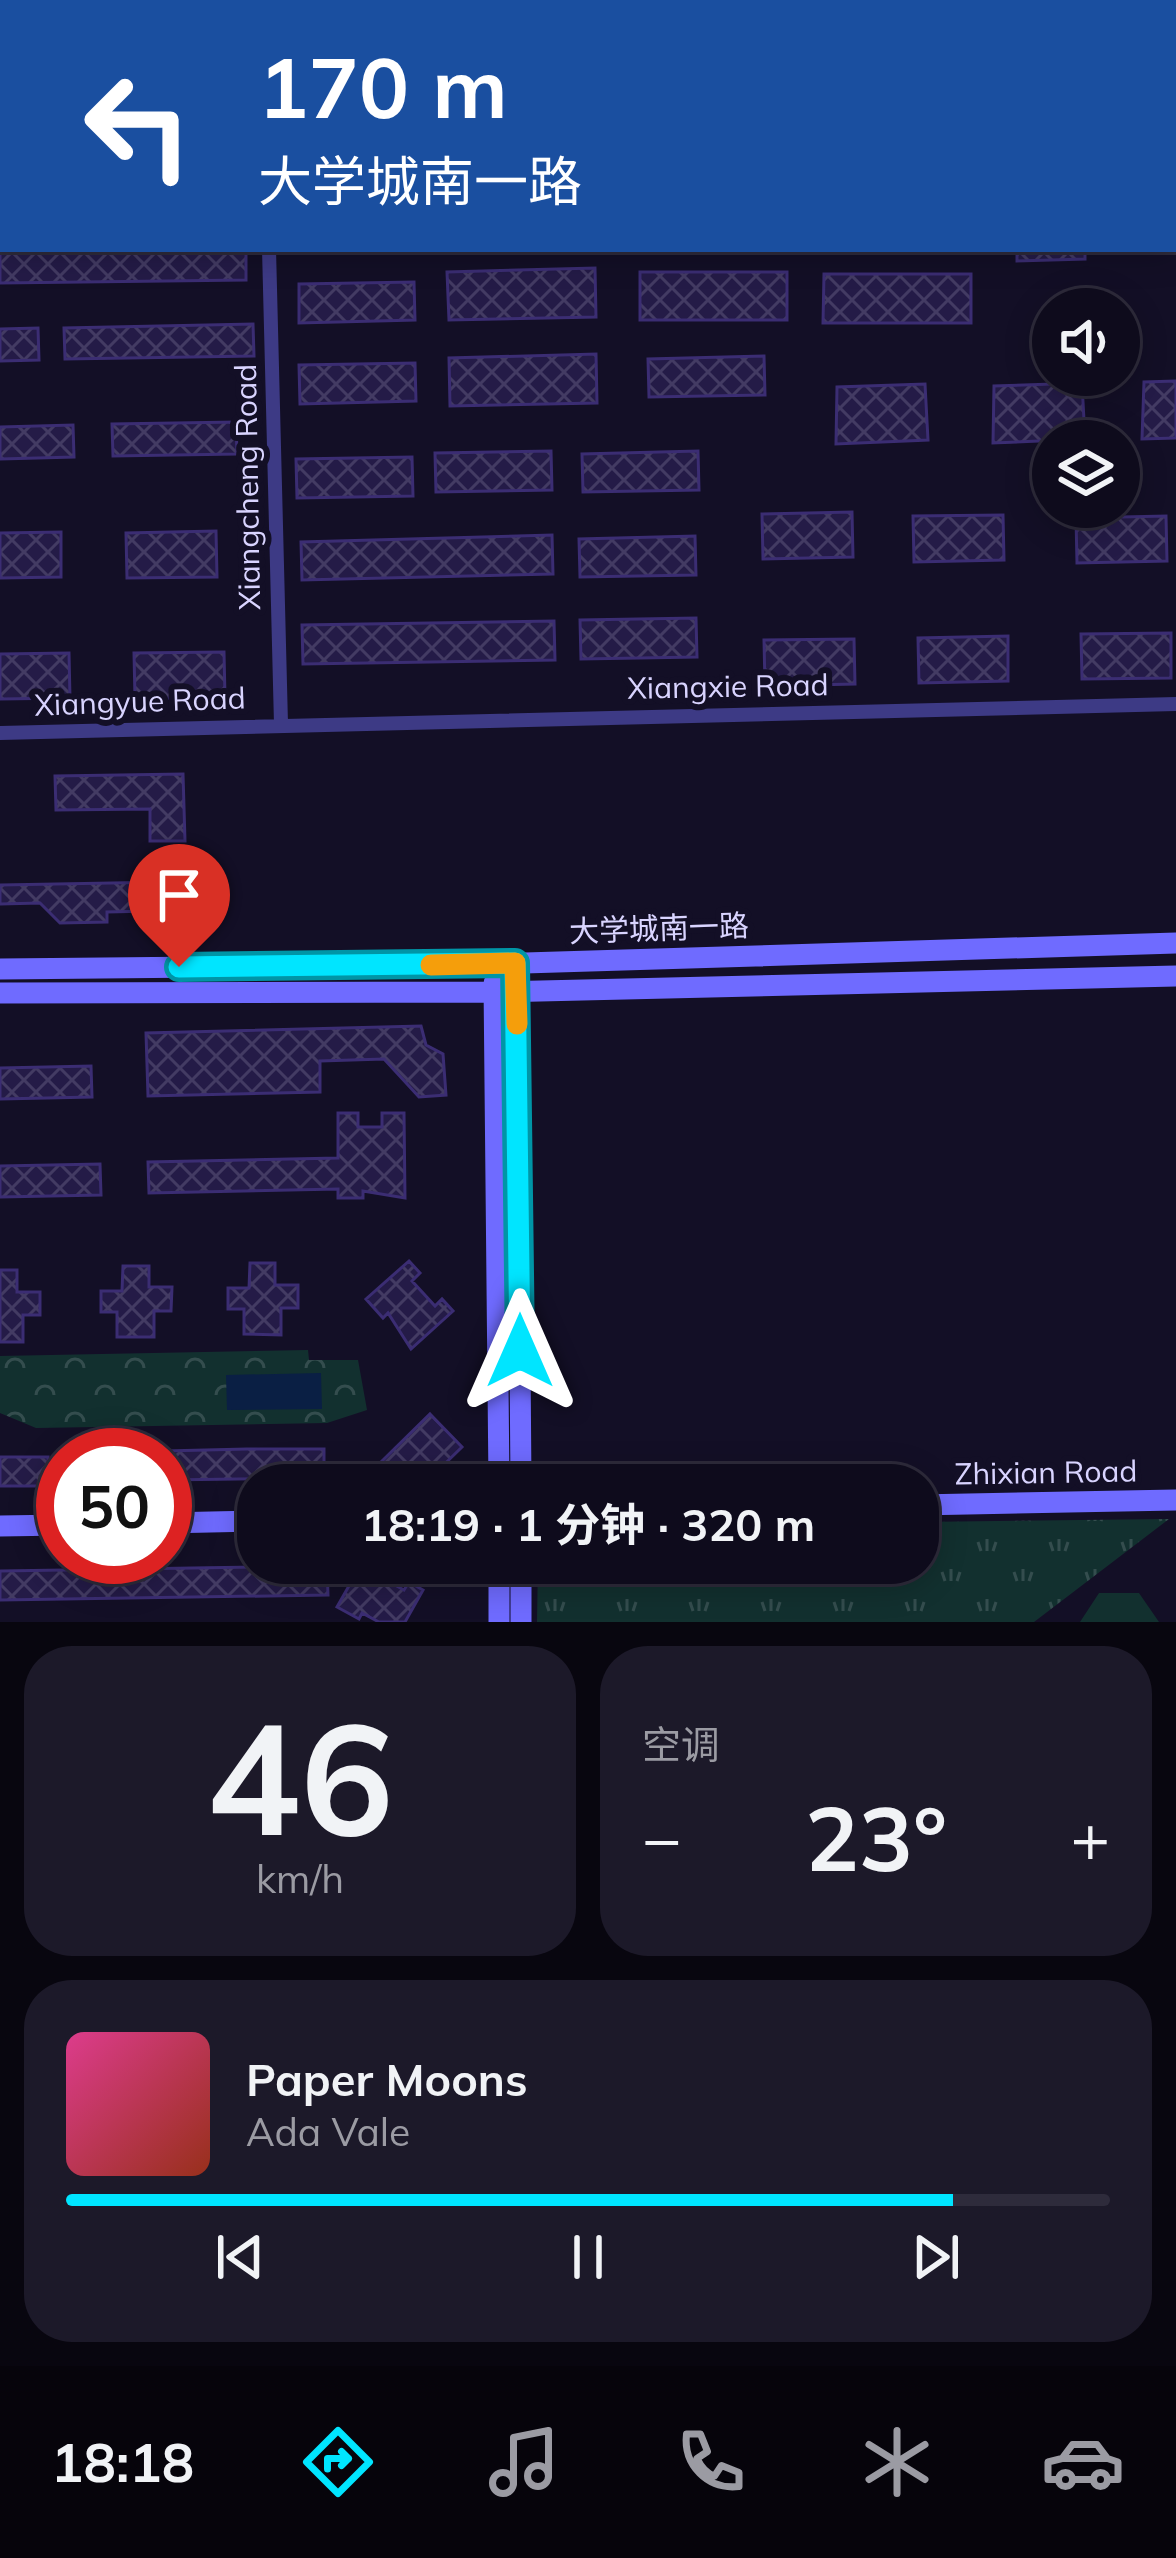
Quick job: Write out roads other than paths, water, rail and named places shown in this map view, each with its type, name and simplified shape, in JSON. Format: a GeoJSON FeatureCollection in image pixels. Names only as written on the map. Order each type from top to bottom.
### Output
{"type":"FeatureCollection","features":[{"type":"Feature","properties":{"kind":"main road","name":"大学城南一路"},"geometry":{"type":"LineString","coordinates":[[0,969],[505,964],[1176,943]]}},
{"type":"Feature","properties":{"kind":"main road"},"geometry":{"type":"LineString","coordinates":[[505,964],[520,1464]]}},
{"type":"Feature","properties":{"kind":"main road","name":"大学城南一路"},"geometry":{"type":"LineString","coordinates":[[0,993],[506,992],[1176,976]]}},
{"type":"Feature","properties":{"kind":"main road"},"geometry":{"type":"LineString","coordinates":[[500,1464],[506,992]]}},
{"type":"Feature","properties":{"kind":"main road","name":"Zhixian Road"},"geometry":{"type":"LineString","coordinates":[[939,1505],[1176,1499]]}},
{"type":"Feature","properties":{"kind":"main road"},"geometry":{"type":"LineString","coordinates":[[192,1522],[237,1521]]}},
{"type":"Feature","properties":{"kind":"main road"},"geometry":{"type":"LineString","coordinates":[[0,1526],[36,1525]]}},
{"type":"Feature","properties":{"kind":"main road"},"geometry":{"type":"LineString","coordinates":[[499,1584],[499,1622]]}},
{"type":"Feature","properties":{"kind":"main road"},"geometry":{"type":"LineString","coordinates":[[521,1584],[521,1622]]}},
{"type":"Feature","properties":{"kind":"street","name":"Xiangcheng Road"},"geometry":{"type":"LineString","coordinates":[[269,252],[281,724]]}},
{"type":"Feature","properties":{"kind":"street","name":"Xiangxie Road"},"geometry":{"type":"LineString","coordinates":[[281,724],[1176,704]]}},
{"type":"Feature","properties":{"kind":"street","name":"Xiangyue Road"},"geometry":{"type":"LineString","coordinates":[[0,733],[281,724]]}},
{"type":"Feature","properties":{"kind":"water"},"geometry":{"type":"Polygon","coordinates":[[[321,1373],[322,1409],[227,1410],[226,1375],[321,1373]]]}}]}
